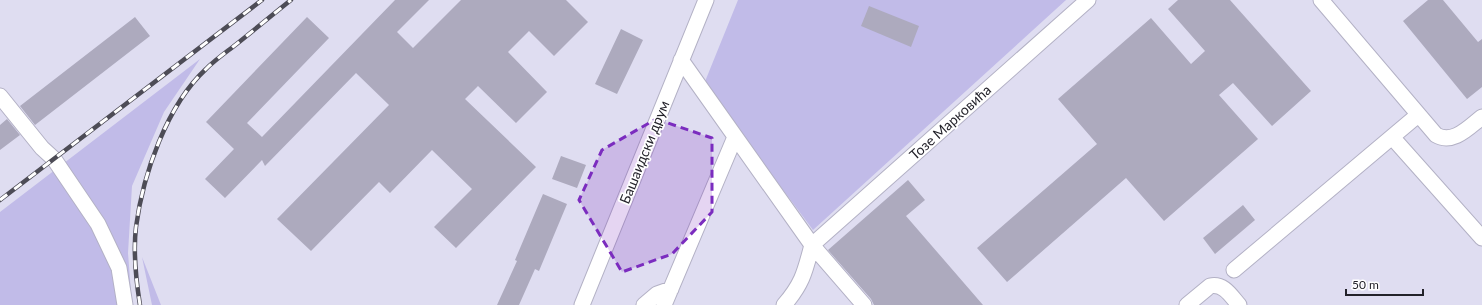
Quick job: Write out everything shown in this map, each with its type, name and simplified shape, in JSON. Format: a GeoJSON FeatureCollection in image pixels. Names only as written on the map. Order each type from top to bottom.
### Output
{"type":"FeatureCollection","features":[{"type":"Feature","properties":{"kind":"street","name":"Башаидски друм"},"geometry":{"type":"LineString","coordinates":[[582,305],[706,0]]}},
{"type":"Feature","properties":{"kind":"street","name":"Тозе Марковића"},"geometry":{"type":"LineString","coordinates":[[812,245],[1088,0]]}},
{"type":"Feature","properties":{"kind":"street"},"geometry":{"type":"LineString","coordinates":[[1321,0],[1436,135],[1444,138],[1454,137],[1480,121]]}},
{"type":"Feature","properties":{"kind":"street"},"geometry":{"type":"LineString","coordinates":[[681,60],[812,245],[864,305]]}},
{"type":"Feature","properties":{"kind":"street"},"geometry":{"type":"LineString","coordinates":[[0,96],[42,148],[54,159],[98,224],[119,268],[125,305]]}},
{"type":"Feature","properties":{"kind":"street"},"geometry":{"type":"LineString","coordinates":[[1234,270],[1418,115]]}},
{"type":"Feature","properties":{"kind":"street"},"geometry":{"type":"LineString","coordinates":[[664,305],[735,137]]}},
{"type":"Feature","properties":{"kind":"street"},"geometry":{"type":"LineString","coordinates":[[1392,137],[1482,238]]}},
{"type":"Feature","properties":{"kind":"street"},"geometry":{"type":"LineString","coordinates":[[784,305],[802,281],[806,272],[812,245]]}},
{"type":"Feature","properties":{"kind":"street"},"geometry":{"type":"LineString","coordinates":[[1187,305],[1210,286],[1214,285],[1224,288],[1239,305]]}},
{"type":"Feature","properties":{"kind":"street"},"geometry":{"type":"LineString","coordinates":[[644,305],[657,294],[671,289]]}},
{"type":"Feature","properties":{"kind":"highlighted area"},"geometry":{"type":"Polygon","coordinates":[[[656,119],[712,138],[712,212],[672,254],[622,272],[579,200],[602,150],[656,119]]]}},
{"type":"Feature","properties":{"kind":"shaded area"},"geometry":{"type":"Polygon","coordinates":[[[738,0],[1066,0],[813,230],[704,84],[738,0]]]}},
{"type":"Feature","properties":{"kind":"shaded area"},"geometry":{"type":"Polygon","coordinates":[[[200,59],[164,112],[132,186],[128,253],[132,305],[0,305],[0,212],[200,59]]]}},
{"type":"Feature","properties":{"kind":"shaded area"},"geometry":{"type":"Polygon","coordinates":[[[142,257],[161,305],[152,305],[142,257]]]}},
{"type":"Feature","properties":{"kind":"building"},"geometry":{"type":"Polygon","coordinates":[[[395,0],[429,0],[397,32],[413,48],[461,0],[566,0],[588,22],[554,56],[529,31],[508,52],[547,92],[516,123],[478,86],[465,99],[536,167],[456,248],[434,227],[472,189],[432,150],[390,193],[379,182],[311,251],[277,219],[389,105],[356,73],[265,166],[262,160],[225,198],[205,179],[234,149],[206,122],[307,17],[329,38],[247,123],[262,137],[395,0]]]}},
{"type":"Feature","properties":{"kind":"building"},"geometry":{"type":"Polygon","coordinates":[[[1178,0],[1230,0],[1311,91],[1272,126],[1233,83],[1219,95],[1258,139],[1164,221],[1126,178],[1007,282],[977,248],[1097,144],[1058,99],[1151,18],[1191,64],[1205,51],[1168,9],[1178,0]]]}},
{"type":"Feature","properties":{"kind":"building"},"geometry":{"type":"Polygon","coordinates":[[[1428,0],[1443,0],[1478,42],[1482,39],[1482,87],[1467,99],[1403,21],[1428,0]]]}},
{"type":"Feature","properties":{"kind":"building"},"geometry":{"type":"Polygon","coordinates":[[[869,6],[919,26],[911,47],[861,26],[869,6]]]}},
{"type":"Feature","properties":{"kind":"building"},"geometry":{"type":"Polygon","coordinates":[[[135,17],[150,36],[35,125],[20,106],[135,17]]]}},
{"type":"Feature","properties":{"kind":"building"},"geometry":{"type":"Polygon","coordinates":[[[621,29],[643,40],[617,94],[595,84],[621,29]]]}},
{"type":"Feature","properties":{"kind":"building"},"geometry":{"type":"Polygon","coordinates":[[[7,119],[20,135],[0,150],[0,125],[7,119]]]}},
{"type":"Feature","properties":{"kind":"building"},"geometry":{"type":"Polygon","coordinates":[[[561,156],[586,165],[577,188],[552,179],[561,156]]]}},
{"type":"Feature","properties":{"kind":"building"},"geometry":{"type":"Polygon","coordinates":[[[908,180],[925,200],[906,216],[983,305],[874,305],[871,299],[828,250],[908,180]]]}},
{"type":"Feature","properties":{"kind":"building"},"geometry":{"type":"Polygon","coordinates":[[[543,194],[567,204],[539,271],[535,269],[519,305],[497,305],[517,261],[515,260],[543,194]]]}},
{"type":"Feature","properties":{"kind":"building"},"geometry":{"type":"Polygon","coordinates":[[[1243,205],[1255,220],[1215,254],[1203,238],[1243,205]]]}},
{"type":"Feature","properties":{"kind":"railway"},"geometry":{"type":"LineString","coordinates":[[0,200],[262,0]]}},
{"type":"Feature","properties":{"kind":"railway"},"geometry":{"type":"LineString","coordinates":[[140,305],[135,266],[136,227],[139,206],[151,163],[169,121],[180,101],[192,84],[206,69],[291,0]]}}]}
